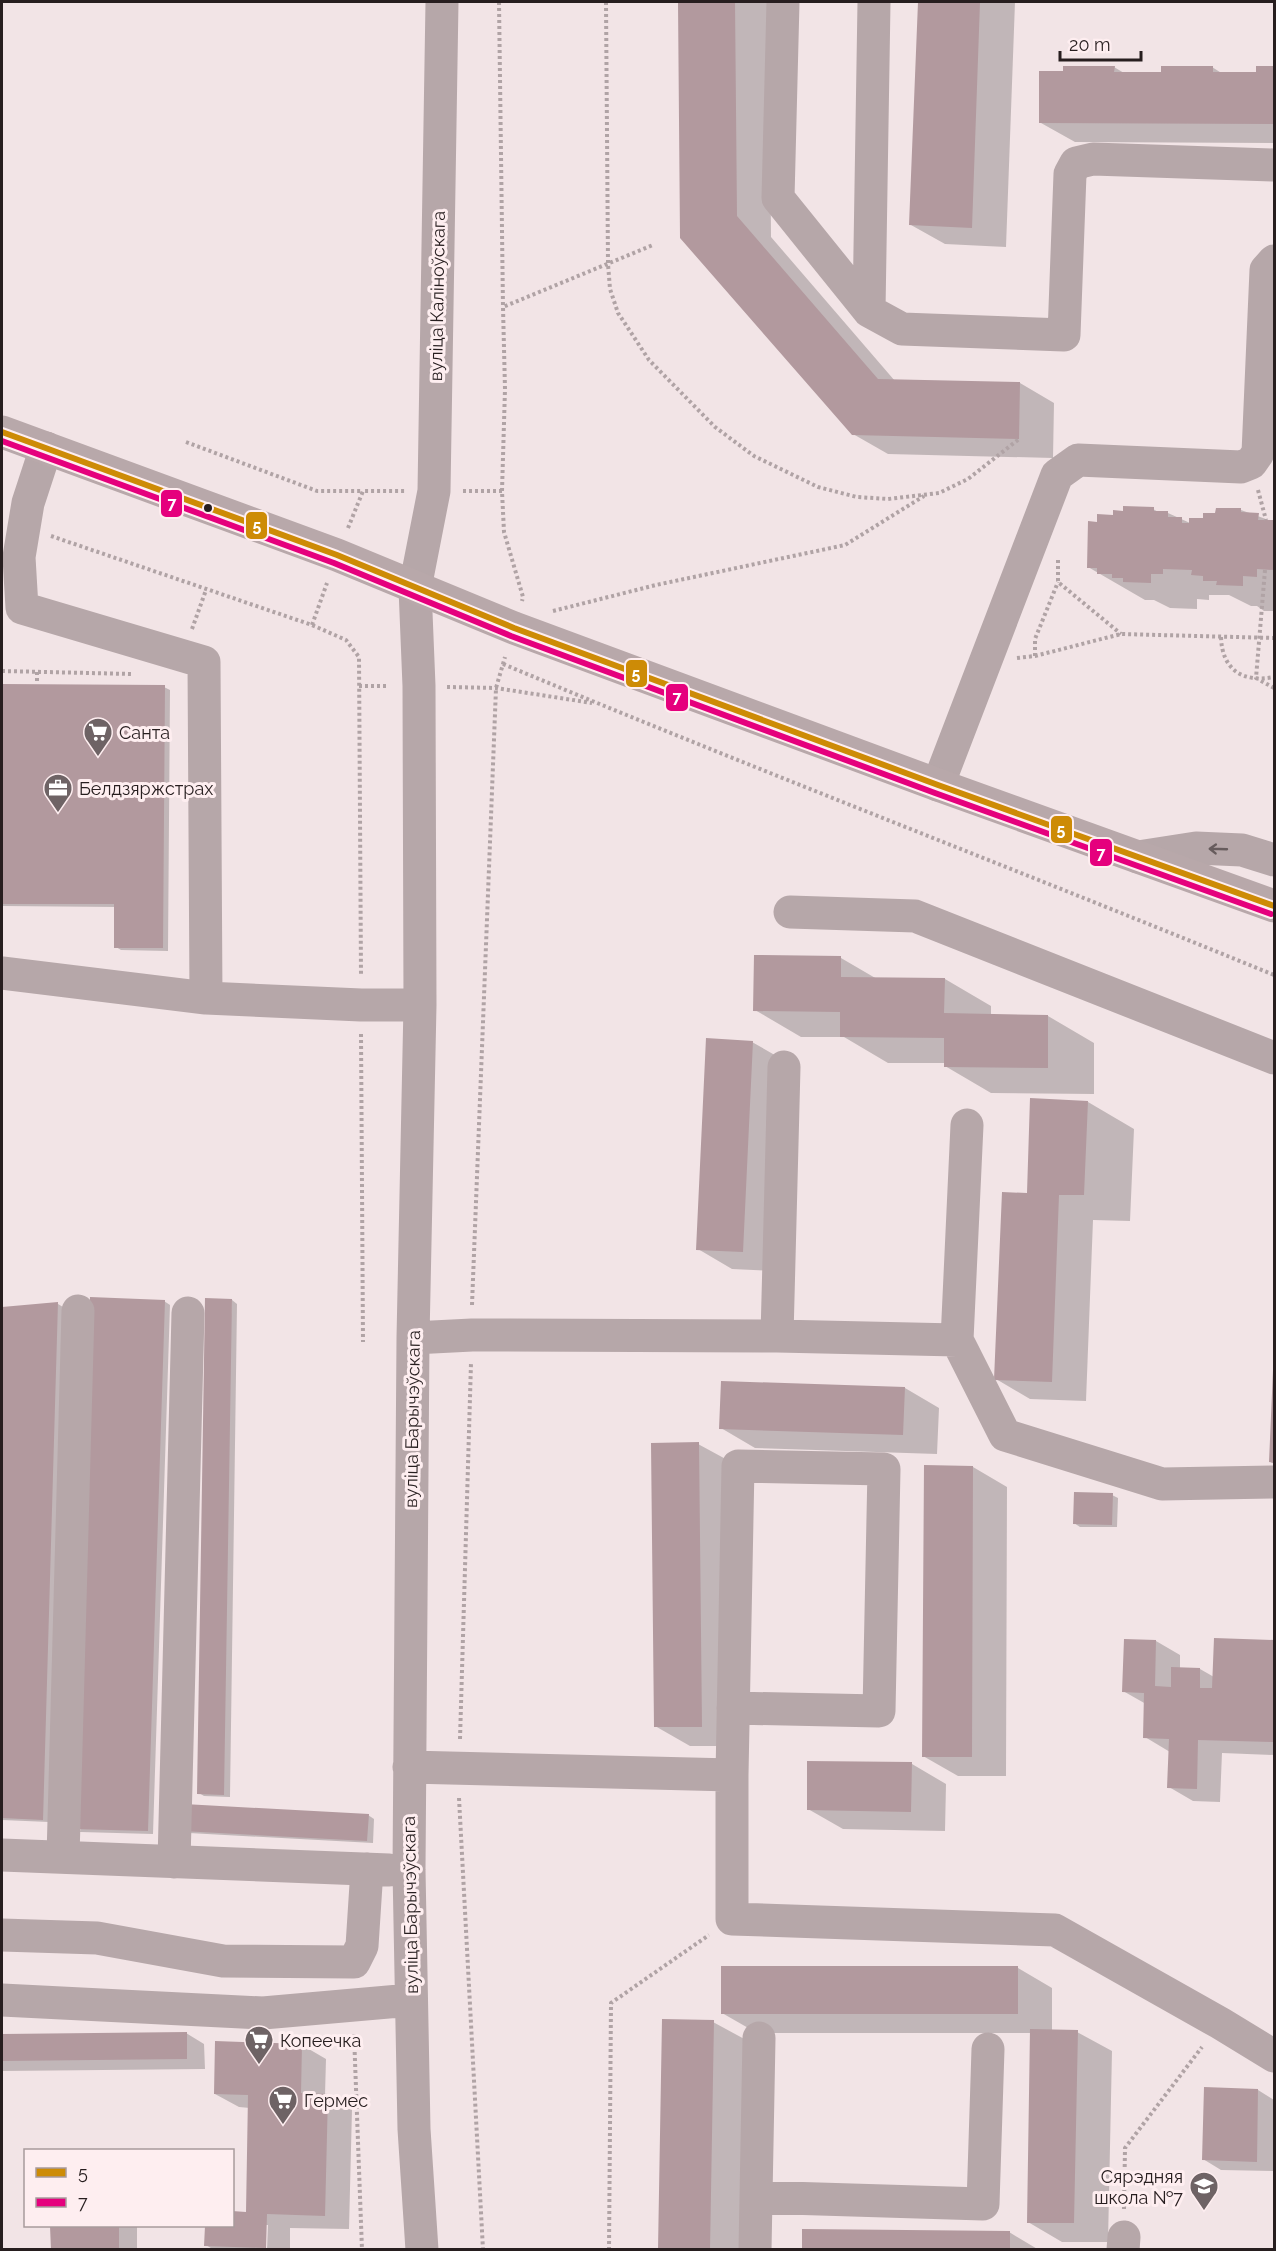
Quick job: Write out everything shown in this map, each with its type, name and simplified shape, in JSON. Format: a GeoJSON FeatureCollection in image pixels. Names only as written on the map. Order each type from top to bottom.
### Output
{"type":"FeatureCollection","features":[{"type":"Feature","properties":{"kind":"main road"},"geometry":{"type":"LineString","coordinates":[[2,432],[337,555],[525,632],[938,785],[1275,906]]}},
{"type":"Feature","properties":{"kind":"street","name":"вуліца Каліноўскага"},"geometry":{"type":"LineString","coordinates":[[415,588],[434,491],[442,2]]}},
{"type":"Feature","properties":{"kind":"street"},"geometry":{"type":"LineString","coordinates":[[783,2],[778,198],[869,311],[902,329],[1064,334],[1070,174],[1076,164],[1093,159],[1275,165]]}},
{"type":"Feature","properties":{"kind":"street"},"geometry":{"type":"LineString","coordinates":[[869,311],[874,2]]}},
{"type":"Feature","properties":{"kind":"street"},"geometry":{"type":"LineString","coordinates":[[938,785],[1057,475],[1078,460],[1240,466],[1251,464],[1258,453],[1266,270],[1275,261]]}},
{"type":"Feature","properties":{"kind":"street"},"geometry":{"type":"LineString","coordinates":[[46,448],[28,503],[19,557],[22,608],[204,662],[207,998]]}},
{"type":"Feature","properties":{"kind":"street","name":"вуліца Барычэўскага"},"geometry":{"type":"LineString","coordinates":[[415,588],[419,686],[420,1005],[413,1338],[408,1870],[414,2129],[422,2250]]}},
{"type":"Feature","properties":{"kind":"street"},"geometry":{"type":"LineString","coordinates":[[1138,857],[1196,848],[1242,850],[1275,860]]}},
{"type":"Feature","properties":{"kind":"street"},"geometry":{"type":"LineString","coordinates":[[790,912],[915,916],[1275,1058]]}},
{"type":"Feature","properties":{"kind":"street"},"geometry":{"type":"LineString","coordinates":[[2,972],[207,998],[361,1005],[420,1005]]}},
{"type":"Feature","properties":{"kind":"street"},"geometry":{"type":"LineString","coordinates":[[777,1336],[784,1067]]}},
{"type":"Feature","properties":{"kind":"street"},"geometry":{"type":"LineString","coordinates":[[967,1125],[957,1340],[1005,1435],[1162,1484],[1275,1482]]}},
{"type":"Feature","properties":{"kind":"street"},"geometry":{"type":"LineString","coordinates":[[63,1857],[78,1311]]}},
{"type":"Feature","properties":{"kind":"street"},"geometry":{"type":"LineString","coordinates":[[174,1862],[188,1313]]}},
{"type":"Feature","properties":{"kind":"street"},"geometry":{"type":"LineString","coordinates":[[413,1338],[472,1335],[777,1336],[957,1340]]}},
{"type":"Feature","properties":{"kind":"street"},"geometry":{"type":"LineString","coordinates":[[733,1708],[879,1711],[884,1469],[738,1466],[733,1708],[732,1775],[732,1920],[1055,1930],[1220,2022],[1275,2056]]}},
{"type":"Feature","properties":{"kind":"street"},"geometry":{"type":"LineString","coordinates":[[409,1767],[732,1775]]}},
{"type":"Feature","properties":{"kind":"street"},"geometry":{"type":"LineString","coordinates":[[2,1855],[408,1870]]}},
{"type":"Feature","properties":{"kind":"street"},"geometry":{"type":"LineString","coordinates":[[2,1935],[96,1938],[223,1961],[354,1962],[362,1946],[367,1869]]}},
{"type":"Feature","properties":{"kind":"street"},"geometry":{"type":"LineString","coordinates":[[2,2000],[263,2013],[411,2000]]}},
{"type":"Feature","properties":{"kind":"street"},"geometry":{"type":"LineString","coordinates":[[755,2250],[759,2038]]}},
{"type":"Feature","properties":{"kind":"street"},"geometry":{"type":"LineString","coordinates":[[756,2197],[983,2204],[988,2049]]}},
{"type":"Feature","properties":{"kind":"path"},"geometry":{"type":"LineString","coordinates":[[499,2],[505,390],[501,491]]}},
{"type":"Feature","properties":{"kind":"path"},"geometry":{"type":"LineString","coordinates":[[606,2],[610,289],[618,313],[649,360],[715,427],[754,456],[818,486],[857,497],[888,499],[939,493],[968,479],[1019,439]]}},
{"type":"Feature","properties":{"kind":"path"},"geometry":{"type":"LineString","coordinates":[[503,307],[653,246]]}},
{"type":"Feature","properties":{"kind":"path"},"geometry":{"type":"LineString","coordinates":[[186,442],[317,491],[363,491]]}},
{"type":"Feature","properties":{"kind":"path"},"geometry":{"type":"LineString","coordinates":[[552,611],[656,585],[845,545],[927,494]]}},
{"type":"Feature","properties":{"kind":"path"},"geometry":{"type":"LineString","coordinates":[[24,526],[312,625],[346,640],[359,657],[363,1342]]}},
{"type":"Feature","properties":{"kind":"path"},"geometry":{"type":"LineString","coordinates":[[1035,656],[1035,639],[1058,582],[1058,558]]}},
{"type":"Feature","properties":{"kind":"path"},"geometry":{"type":"LineString","coordinates":[[1256,678],[1264,570]]}},
{"type":"Feature","properties":{"kind":"path"},"geometry":{"type":"LineString","coordinates":[[1058,582],[1122,634]]}},
{"type":"Feature","properties":{"kind":"path"},"geometry":{"type":"LineString","coordinates":[[987,660],[1035,656],[1122,634],[1275,639]]}},
{"type":"Feature","properties":{"kind":"path"},"geometry":{"type":"LineString","coordinates":[[1221,637],[1221,648],[1227,664],[1239,674],[1256,678],[1275,688]]}},
{"type":"Feature","properties":{"kind":"path"},"geometry":{"type":"LineString","coordinates":[[503,664],[745,764],[1029,875],[1275,975]]}},
{"type":"Feature","properties":{"kind":"path"},"geometry":{"type":"LineString","coordinates":[[37,672],[37,684]]}},
{"type":"Feature","properties":{"kind":"path"},"geometry":{"type":"LineString","coordinates":[[1256,678],[1275,677]]}},
{"type":"Feature","properties":{"kind":"path"},"geometry":{"type":"LineString","coordinates":[[483,2250],[459,1769],[472,1335],[496,688],[597,704]]}},
{"type":"Feature","properties":{"kind":"path"},"geometry":{"type":"LineString","coordinates":[[609,2250],[611,2003],[732,1920]]}},
{"type":"Feature","properties":{"kind":"path"},"geometry":{"type":"LineString","coordinates":[[354,2005],[362,2250]]}},
{"type":"Feature","properties":{"kind":"path"},"geometry":{"type":"LineString","coordinates":[[1123,2243],[1125,2148],[1220,2022]]}},
{"type":"Feature","properties":{"kind":"building"},"geometry":{"type":"Polygon","coordinates":[[[678,2],[735,2],[737,216],[878,379],[1020,382],[1019,439],[852,435],[680,238],[678,2]]]}},
{"type":"Feature","properties":{"kind":"building"},"geometry":{"type":"Polygon","coordinates":[[[918,2],[980,2],[972,228],[909,225],[918,2]]]}},
{"type":"Feature","properties":{"kind":"building"},"geometry":{"type":"Polygon","coordinates":[[[1063,66],[1115,66],[1114,72],[1161,72],[1161,66],[1213,66],[1213,72],[1256,72],[1256,66],[1274,66],[1274,124],[1039,123],[1039,71],[1063,71],[1063,66]]]}},
{"type":"Feature","properties":{"kind":"building"},"geometry":{"type":"Polygon","coordinates":[[[1123,506],[1154,507],[1154,511],[1168,511],[1168,517],[1182,517],[1182,523],[1189,523],[1189,518],[1203,518],[1203,513],[1215,513],[1216,508],[1241,508],[1241,512],[1259,513],[1258,520],[1274,520],[1274,570],[1257,569],[1257,577],[1243,576],[1243,586],[1216,585],[1217,581],[1203,581],[1203,576],[1191,575],[1192,570],[1163,569],[1163,574],[1151,574],[1151,583],[1123,582],[1123,578],[1112,578],[1112,574],[1097,574],[1097,568],[1087,568],[1088,521],[1097,522],[1097,514],[1113,515],[1113,510],[1123,511],[1123,506]]]}},
{"type":"Feature","properties":{"kind":"building"},"geometry":{"type":"Polygon","coordinates":[[[2,684],[165,685],[163,948],[114,948],[114,904],[2,904],[2,684]]]}},
{"type":"Feature","properties":{"kind":"building"},"geometry":{"type":"Polygon","coordinates":[[[754,955],[841,956],[841,977],[945,978],[944,1013],[1048,1015],[1048,1068],[944,1067],[944,1038],[840,1037],[840,1012],[753,1011],[754,955]]]}},
{"type":"Feature","properties":{"kind":"building"},"geometry":{"type":"Polygon","coordinates":[[[706,1038],[753,1041],[743,1252],[696,1250],[706,1038]]]}},
{"type":"Feature","properties":{"kind":"building"},"geometry":{"type":"Polygon","coordinates":[[[1030,1098],[1088,1101],[1084,1195],[1059,1195],[1052,1382],[994,1380],[1002,1192],[1027,1193],[1030,1098]]]}},
{"type":"Feature","properties":{"kind":"building"},"geometry":{"type":"Polygon","coordinates":[[[90,1297],[165,1300],[148,1831],[73,1829],[90,1297]]]}},
{"type":"Feature","properties":{"kind":"building"},"geometry":{"type":"Polygon","coordinates":[[[205,1298],[232,1299],[224,1795],[197,1794],[205,1298]]]}},
{"type":"Feature","properties":{"kind":"building"},"geometry":{"type":"Polygon","coordinates":[[[58,1302],[43,1820],[2,1818],[2,1307],[58,1302]]]}},
{"type":"Feature","properties":{"kind":"building"},"geometry":{"type":"Polygon","coordinates":[[[1274,1370],[1274,1463],[1269,1462],[1274,1370]]]}},
{"type":"Feature","properties":{"kind":"building"},"geometry":{"type":"Polygon","coordinates":[[[721,1381],[905,1387],[903,1435],[719,1429],[721,1381]]]}},
{"type":"Feature","properties":{"kind":"building"},"geometry":{"type":"Polygon","coordinates":[[[699,1442],[702,1727],[654,1727],[651,1443],[699,1442]]]}},
{"type":"Feature","properties":{"kind":"building"},"geometry":{"type":"Polygon","coordinates":[[[924,1465],[973,1466],[972,1757],[922,1757],[924,1465]]]}},
{"type":"Feature","properties":{"kind":"building"},"geometry":{"type":"Polygon","coordinates":[[[1074,1492],[1113,1493],[1112,1525],[1073,1524],[1074,1492]]]}},
{"type":"Feature","properties":{"kind":"building"},"geometry":{"type":"Polygon","coordinates":[[[1214,1638],[1274,1640],[1274,1742],[1198,1740],[1197,1789],[1167,1788],[1169,1739],[1143,1738],[1144,1693],[1122,1692],[1124,1639],[1156,1640],[1155,1686],[1171,1687],[1171,1667],[1200,1668],[1200,1688],[1212,1688],[1214,1638]]]}},
{"type":"Feature","properties":{"kind":"building"},"geometry":{"type":"Polygon","coordinates":[[[807,1761],[912,1762],[911,1812],[807,1810],[807,1761]]]}},
{"type":"Feature","properties":{"kind":"building"},"geometry":{"type":"Polygon","coordinates":[[[184,1804],[369,1814],[367,1841],[182,1831],[184,1804]]]}},
{"type":"Feature","properties":{"kind":"building"},"geometry":{"type":"Polygon","coordinates":[[[721,1966],[1018,1966],[1018,2014],[721,2014],[721,1966]]]}},
{"type":"Feature","properties":{"kind":"building"},"geometry":{"type":"Polygon","coordinates":[[[662,2019],[714,2020],[710,2250],[658,2250],[662,2019]]]}},
{"type":"Feature","properties":{"kind":"building"},"geometry":{"type":"Polygon","coordinates":[[[1030,2029],[1078,2030],[1074,2223],[1027,2223],[1030,2029]]]}},
{"type":"Feature","properties":{"kind":"building"},"geometry":{"type":"Polygon","coordinates":[[[187,2032],[187,2059],[2,2061],[2,2034],[187,2032]]]}},
{"type":"Feature","properties":{"kind":"building"},"geometry":{"type":"Polygon","coordinates":[[[215,2041],[302,2044],[301,2093],[328,2094],[325,2216],[267,2214],[266,2248],[204,2246],[205,2227],[234,2227],[234,2211],[246,2212],[248,2095],[214,2094],[215,2041]]]}},
{"type":"Feature","properties":{"kind":"building"},"geometry":{"type":"Polygon","coordinates":[[[1204,2087],[1258,2089],[1257,2162],[1202,2160],[1204,2087]]]}},
{"type":"Feature","properties":{"kind":"building"},"geometry":{"type":"Polygon","coordinates":[[[50,2227],[119,2227],[119,2250],[51,2250],[50,2227]]]}},
{"type":"Feature","properties":{"kind":"building"},"geometry":{"type":"Polygon","coordinates":[[[802,2229],[1010,2231],[1010,2250],[802,2250],[802,2229]]]}},
{"type":"Feature","properties":{"kind":"transit line","name":"5"},"geometry":{"type":"LineString","coordinates":[[2,432],[337,555],[514,628],[1274,906]]}},
{"type":"Feature","properties":{"kind":"transit line","name":"7"},"geometry":{"type":"LineString","coordinates":[[2,441],[334,563],[511,636],[1271,914]]}},
{"type":"Feature","properties":{"kind":"place","name":"Санта"},"geometry":{"type":"Point","coordinates":[98,758]}},
{"type":"Feature","properties":{"kind":"place","name":"Белдзяржстрах"},"geometry":{"type":"Point","coordinates":[58,814]}},
{"type":"Feature","properties":{"kind":"place","name":"Копеечка"},"geometry":{"type":"Point","coordinates":[259,2066]}},
{"type":"Feature","properties":{"kind":"place","name":"Гермес"},"geometry":{"type":"Point","coordinates":[283,2126]}},
{"type":"Feature","properties":{"kind":"place","name":"Сярэдняя школа №7"},"geometry":{"type":"Point","coordinates":[1204,2212]}}]}
